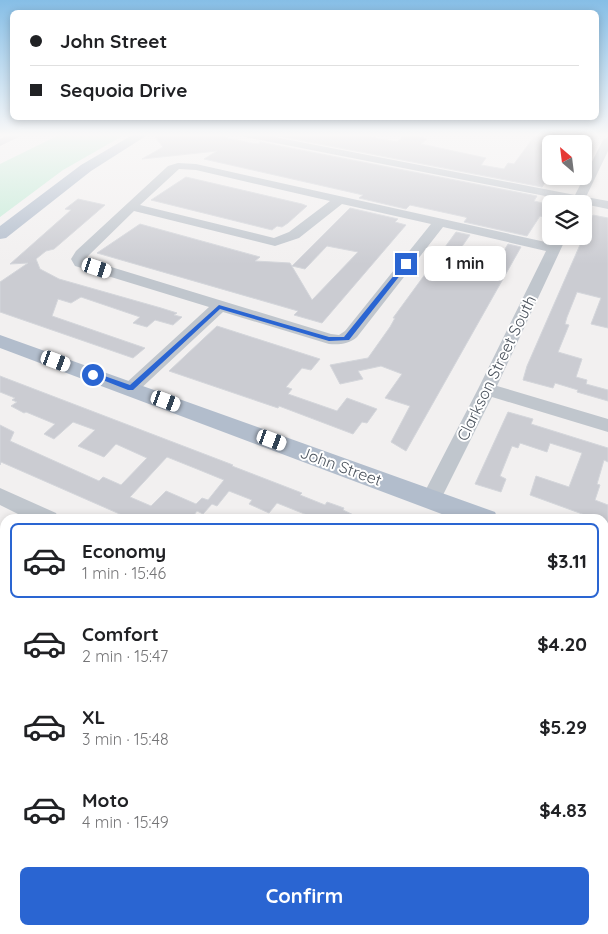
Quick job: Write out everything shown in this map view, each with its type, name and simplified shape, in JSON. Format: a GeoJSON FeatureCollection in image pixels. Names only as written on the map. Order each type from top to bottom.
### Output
{"type":"FeatureCollection","features":[{"type":"Feature","properties":{"kind":"main road"},"geometry":{"type":"LineString","coordinates":[[0,234],[74,178]]}},
{"type":"Feature","properties":{"kind":"main road","name":"John Street"},"geometry":{"type":"LineString","coordinates":[[0,341],[472,514]]}},
{"type":"Feature","properties":{"kind":"street"},"geometry":{"type":"LineString","coordinates":[[162,178],[81,254],[78,259],[80,263],[219,307],[329,339],[346,339],[439,223]]}},
{"type":"Feature","properties":{"kind":"street"},"geometry":{"type":"LineString","coordinates":[[242,178],[439,223],[542,240]]}},
{"type":"Feature","properties":{"kind":"street"},"geometry":{"type":"LineString","coordinates":[[461,178],[547,195]]}},
{"type":"Feature","properties":{"kind":"street"},"geometry":{"type":"LineString","coordinates":[[580,195],[589,178]]}},
{"type":"Feature","properties":{"kind":"street"},"geometry":{"type":"LineString","coordinates":[[131,206],[275,242],[294,235],[339,200]]}},
{"type":"Feature","properties":{"kind":"street"},"geometry":{"type":"LineString","coordinates":[[592,203],[608,205]]}},
{"type":"Feature","properties":{"kind":"street","name":"Clarkson Street South"},"geometry":{"type":"LineString","coordinates":[[431,499],[487,389],[556,245]]}},
{"type":"Feature","properties":{"kind":"street"},"geometry":{"type":"LineString","coordinates":[[131,388],[219,307]]}},
{"type":"Feature","properties":{"kind":"street"},"geometry":{"type":"LineString","coordinates":[[487,389],[608,426]]}},
{"type":"Feature","properties":{"kind":"street"},"geometry":{"type":"LineString","coordinates":[[0,496],[38,514]]}},
{"type":"Feature","properties":{"kind":"green space"},"geometry":{"type":"Polygon","coordinates":[[[0,178],[53,178],[0,217],[0,178]]]}},
{"type":"Feature","properties":{"kind":"building"},"geometry":{"type":"Polygon","coordinates":[[[185,178],[189,178],[307,206],[288,223],[282,227],[277,226],[272,230],[151,200],[185,178]]]}},
{"type":"Feature","properties":{"kind":"building"},"geometry":{"type":"Polygon","coordinates":[[[286,178],[443,178],[537,196],[534,201],[542,203],[542,216],[540,216],[527,236],[464,222],[467,218],[465,217],[410,205],[406,209],[359,198],[363,195],[286,178]]]}},
{"type":"Feature","properties":{"kind":"building"},"geometry":{"type":"Polygon","coordinates":[[[493,178],[542,178],[542,187],[493,178]]]}},
{"type":"Feature","properties":{"kind":"building"},"geometry":{"type":"Polygon","coordinates":[[[78,199],[105,205],[54,249],[46,251],[36,259],[40,269],[59,279],[161,308],[177,313],[174,315],[182,317],[173,325],[155,320],[147,327],[133,323],[140,317],[81,297],[71,303],[58,299],[52,316],[145,348],[133,358],[0,312],[0,282],[28,263],[10,264],[71,210],[65,209],[78,199]]]}},
{"type":"Feature","properties":{"kind":"building"},"geometry":{"type":"Polygon","coordinates":[[[350,208],[398,219],[395,222],[406,225],[322,323],[294,315],[298,311],[97,253],[140,224],[260,257],[255,261],[290,263],[312,300],[358,252],[327,246],[305,269],[292,266],[350,208]]]}},
{"type":"Feature","properties":{"kind":"building"},"geometry":{"type":"Polygon","coordinates":[[[593,215],[608,218],[608,328],[591,324],[601,298],[577,292],[565,324],[569,325],[558,352],[582,359],[576,377],[587,380],[586,384],[608,390],[608,401],[555,383],[553,388],[523,380],[527,366],[580,245],[592,245],[593,215]]]}},
{"type":"Feature","properties":{"kind":"building"},"geometry":{"type":"Polygon","coordinates":[[[456,232],[470,235],[456,255],[485,261],[489,254],[502,254],[508,244],[521,247],[406,451],[391,442],[410,406],[385,398],[402,374],[381,366],[358,371],[363,379],[340,384],[330,365],[368,358],[390,327],[395,318],[393,318],[456,232]]]}},
{"type":"Feature","properties":{"kind":"building"},"geometry":{"type":"Polygon","coordinates":[[[217,326],[320,359],[311,370],[302,368],[286,387],[292,389],[288,394],[337,411],[347,398],[377,409],[367,423],[362,422],[353,434],[279,406],[278,408],[169,371],[217,326]]]}},
{"type":"Feature","properties":{"kind":"building"},"geometry":{"type":"Polygon","coordinates":[[[0,376],[233,465],[302,493],[300,495],[325,505],[327,502],[344,508],[343,510],[351,514],[304,514],[277,503],[269,513],[249,504],[252,500],[229,491],[217,506],[212,504],[203,514],[197,511],[195,514],[120,514],[1,462],[0,465],[0,425],[14,432],[10,441],[99,481],[103,477],[121,485],[147,458],[116,444],[104,457],[78,446],[95,430],[73,422],[54,439],[44,434],[55,424],[26,412],[24,413],[11,406],[17,402],[12,400],[15,398],[0,392],[0,376]],[[167,457],[130,497],[151,506],[166,491],[196,504],[202,498],[208,500],[224,480],[167,457]]]}},
{"type":"Feature","properties":{"kind":"building"},"geometry":{"type":"Polygon","coordinates":[[[508,412],[533,419],[531,424],[608,448],[608,462],[604,460],[597,484],[600,485],[595,500],[608,505],[608,514],[582,514],[530,495],[536,476],[569,487],[582,453],[550,443],[547,452],[520,443],[518,448],[512,446],[500,476],[506,479],[501,492],[475,484],[508,412]]]}},
{"type":"Feature","properties":{"kind":"route"},"geometry":{"type":"LineString","coordinates":[[93,375],[131,388],[219,307],[329,339],[346,339],[406,264]]}}]}
